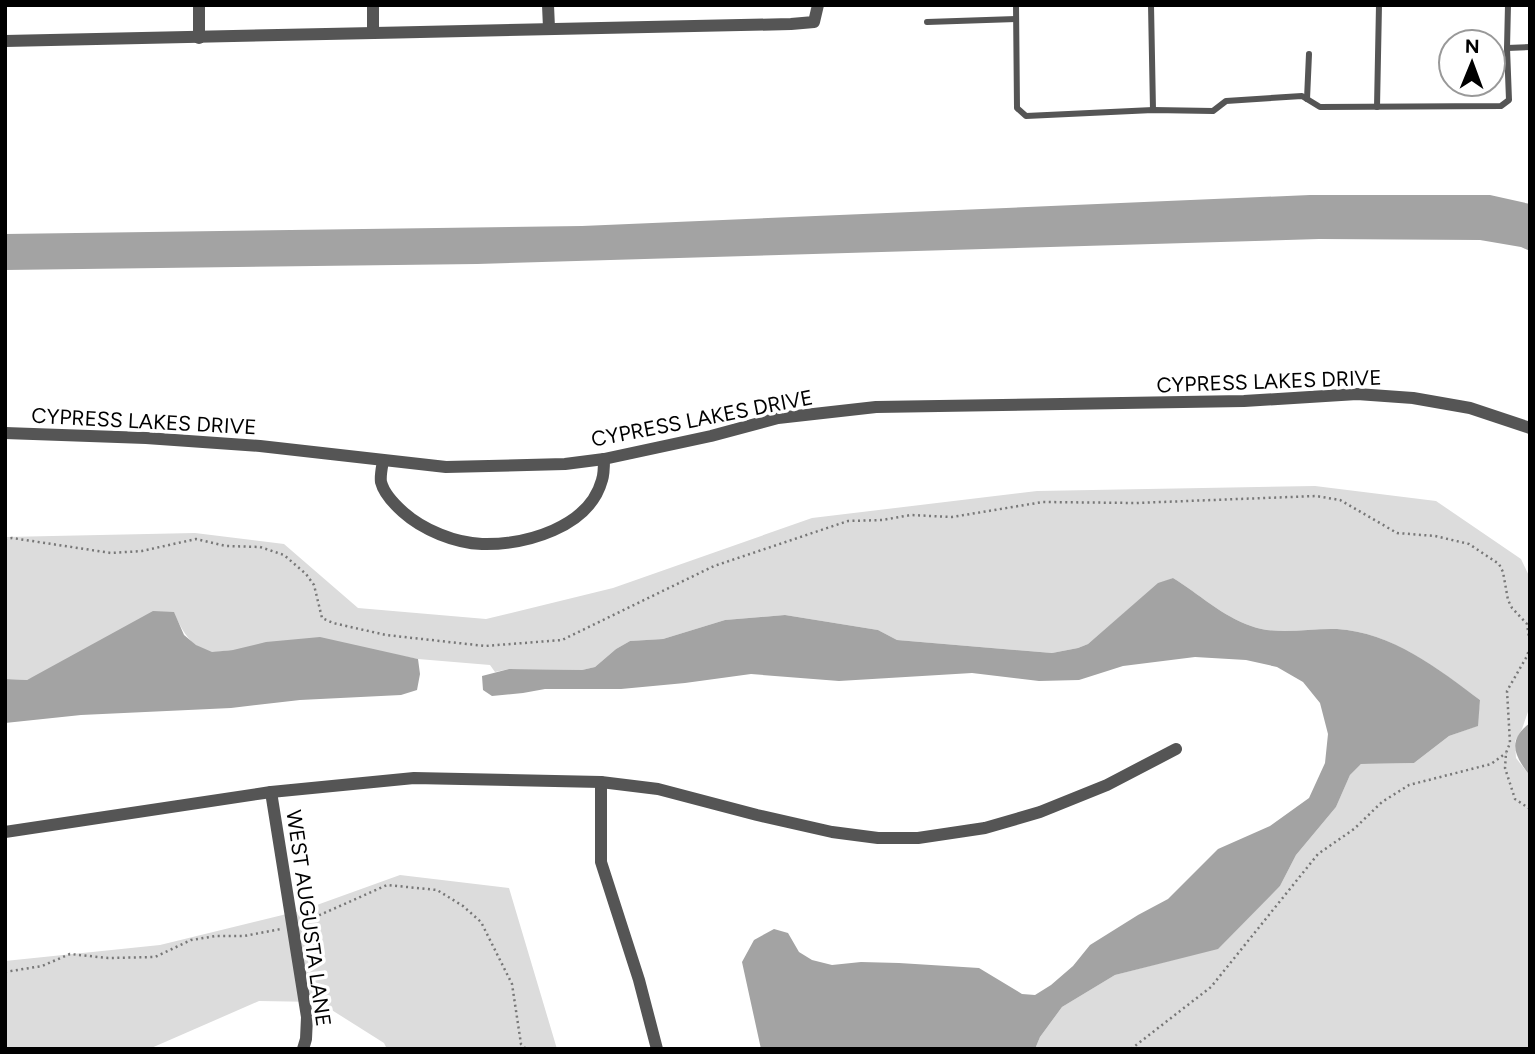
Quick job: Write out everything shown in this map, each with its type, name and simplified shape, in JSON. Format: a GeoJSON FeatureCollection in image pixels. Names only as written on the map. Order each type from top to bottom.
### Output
{"type":"FeatureCollection","features":[{"type":"Feature","properties":{"kind":"street"},"geometry":{"type":"LineString","coordinates":[[199,5],[199,38]]}},
{"type":"Feature","properties":{"kind":"street"},"geometry":{"type":"LineString","coordinates":[[373,5],[373,33]]}},
{"type":"Feature","properties":{"kind":"street"},"geometry":{"type":"LineString","coordinates":[[548,5],[549,28]]}},
{"type":"Feature","properties":{"kind":"street"},"geometry":{"type":"LineString","coordinates":[[5,41],[791,24],[814,22],[818,5]]}},
{"type":"Feature","properties":{"kind":"street","name":"CYPRESS LAKES DRIVE"},"geometry":{"type":"LineString","coordinates":[[5,433],[146,438],[260,446],[446,467],[565,464],[604,459],[711,436],[778,418],[876,407],[1244,401],[1357,394],[1413,398],[1470,408],[1530,428]]}},
{"type":"Feature","properties":{"kind":"street"},"geometry":{"type":"LineString","coordinates":[[383,461],[380,481],[391,501],[415,523],[451,538],[480,544],[513,542],[546,534],[574,519],[591,503],[602,481],[604,459]]}},
{"type":"Feature","properties":{"kind":"street"},"geometry":{"type":"LineString","coordinates":[[5,832],[271,792],[414,778],[601,782],[658,789],[832,832],[878,838],[918,838],[985,828],[1040,812],[1107,785],[1176,749]]}},
{"type":"Feature","properties":{"kind":"street"},"geometry":{"type":"LineString","coordinates":[[601,782],[601,862],[639,979],[657,1049]]}},
{"type":"Feature","properties":{"kind":"street","name":"WEST AUGUSTA LANE"},"geometry":{"type":"LineString","coordinates":[[271,792],[307,1017],[303,1049]]}},
{"type":"Feature","properties":{"kind":"lane"},"geometry":{"type":"LineString","coordinates":[[1016,5],[1017,108],[1026,116],[1153,110],[1213,111],[1226,101],[1302,96],[1320,107],[1501,106],[1510,100],[1508,5]]}},
{"type":"Feature","properties":{"kind":"lane"},"geometry":{"type":"LineString","coordinates":[[1151,5],[1153,110]]}},
{"type":"Feature","properties":{"kind":"lane"},"geometry":{"type":"LineString","coordinates":[[1377,107],[1379,5]]}},
{"type":"Feature","properties":{"kind":"lane"},"geometry":{"type":"LineString","coordinates":[[927,22],[1016,19]]}},
{"type":"Feature","properties":{"kind":"lane"},"geometry":{"type":"LineString","coordinates":[[1507,48],[1530,47]]}},
{"type":"Feature","properties":{"kind":"lane"},"geometry":{"type":"LineString","coordinates":[[1307,99],[1309,54]]}},
{"type":"Feature","properties":{"kind":"path"},"geometry":{"type":"LineString","coordinates":[[5,539],[111,552],[142,551],[196,539],[226,546],[260,547],[284,555],[306,575],[314,585],[322,618],[333,623],[386,635],[485,646],[562,640],[713,566],[848,521],[882,520],[911,515],[952,517],[1043,502],[1136,503],[1316,496],[1340,500],[1396,533],[1436,536],[1469,544],[1499,564],[1508,600],[1527,624],[1530,646],[1507,691],[1510,743],[1506,753],[1506,768],[1515,799],[1530,809]]}},
{"type":"Feature","properties":{"kind":"path"},"geometry":{"type":"LineString","coordinates":[[1132,1049],[1211,987],[1318,855],[1354,829],[1382,802],[1409,785],[1492,764],[1506,753]]}},
{"type":"Feature","properties":{"kind":"shaded area"},"geometry":{"type":"Polygon","coordinates":[[[1310,195],[1490,195],[1530,204],[1530,251],[1480,240],[1319,239],[477,264],[5,270],[5,234],[582,226],[1310,195]]]}},
{"type":"Feature","properties":{"kind":"shaded area"},"geometry":{"type":"Polygon","coordinates":[[[1315,486],[1436,501],[1521,559],[1530,578],[1530,706],[1515,741],[1516,758],[1530,776],[1530,1049],[1035,1049],[1040,1037],[1062,1007],[1115,975],[1218,948],[1280,886],[1296,855],[1336,807],[1350,775],[1361,764],[1414,763],[1449,736],[1477,726],[1480,700],[1431,665],[1395,645],[1376,637],[1337,629],[1272,631],[1251,626],[1220,611],[1173,578],[1158,584],[1088,644],[1052,653],[897,640],[878,630],[785,615],[725,620],[663,639],[630,641],[595,667],[582,670],[509,669],[495,672],[490,665],[418,659],[381,652],[211,652],[192,642],[174,613],[27,680],[5,679],[5,537],[195,533],[284,544],[358,608],[486,619],[613,588],[812,518],[1037,491],[1315,486]]]}},
{"type":"Feature","properties":{"kind":"shaded area"},"geometry":{"type":"Polygon","coordinates":[[[1173,578],[1220,611],[1251,626],[1272,631],[1337,629],[1376,637],[1395,645],[1448,676],[1480,700],[1478,726],[1449,736],[1414,763],[1361,764],[1350,775],[1336,807],[1296,855],[1280,886],[1218,949],[1115,975],[1062,1007],[1040,1037],[1035,1049],[761,1049],[742,962],[754,940],[774,929],[788,933],[799,952],[812,960],[832,965],[861,962],[979,968],[1022,994],[1035,995],[1073,966],[1090,945],[1168,899],[1218,849],[1270,826],[1309,798],[1325,763],[1328,734],[1320,703],[1303,682],[1277,667],[1246,660],[1195,657],[1123,666],[1079,680],[1039,681],[972,673],[839,681],[751,674],[621,689],[545,689],[492,696],[483,690],[482,676],[509,669],[582,670],[595,667],[630,641],[663,639],[725,620],[785,615],[878,630],[897,640],[1052,653],[1088,644],[1158,583],[1173,578]]]}},
{"type":"Feature","properties":{"kind":"shaded area"},"geometry":{"type":"Polygon","coordinates":[[[153,611],[174,612],[184,635],[196,645],[212,652],[266,642],[320,637],[418,659],[420,674],[417,690],[401,695],[300,700],[231,708],[81,715],[5,723],[5,679],[27,680],[153,611]]]}},
{"type":"Feature","properties":{"kind":"shaded area"},"geometry":{"type":"Polygon","coordinates":[[[1530,723],[1530,776],[1520,762],[1515,742],[1530,723]]]}},
{"type":"Feature","properties":{"kind":"shaded area"},"geometry":{"type":"Polygon","coordinates":[[[400,875],[509,888],[557,1049],[387,1049],[384,1043],[319,1002],[259,1001],[149,1049],[5,1049],[5,961],[160,945],[303,910],[400,875]]]}}]}
